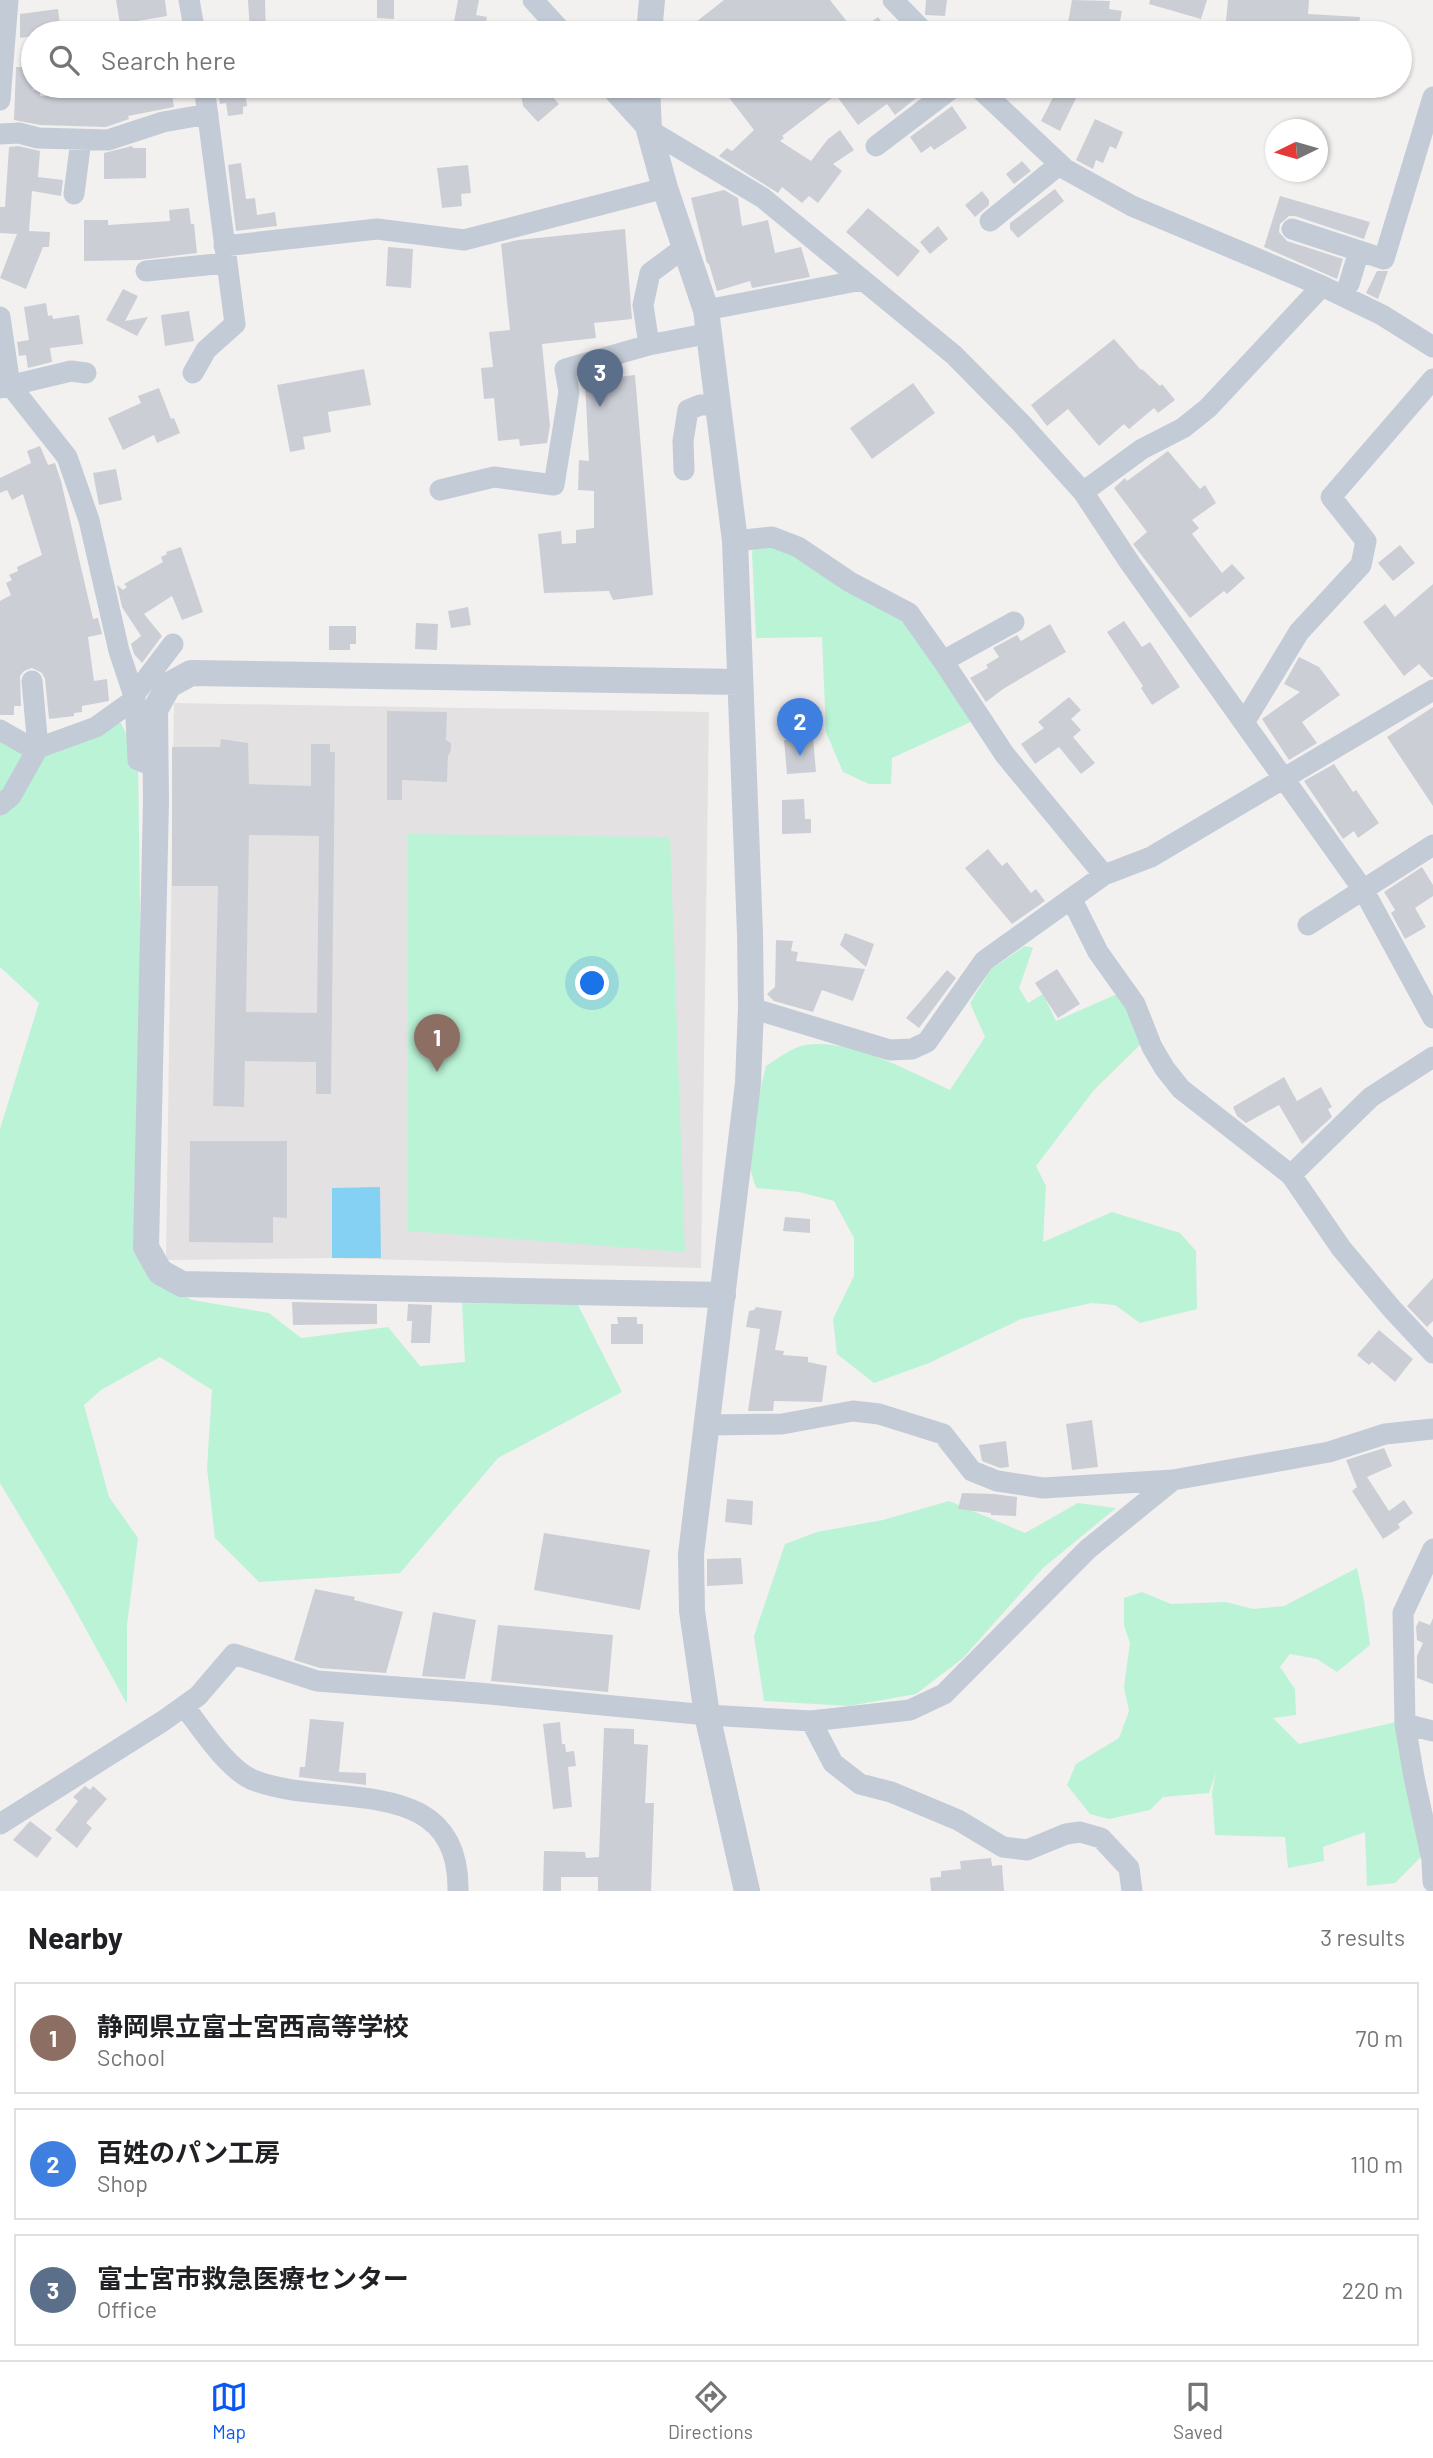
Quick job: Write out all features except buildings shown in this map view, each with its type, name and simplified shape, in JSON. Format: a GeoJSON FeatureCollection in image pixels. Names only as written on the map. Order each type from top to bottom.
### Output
{"type":"FeatureCollection","features":[{"type":"Feature","properties":{"kind":"street"},"geometry":{"type":"LineString","coordinates":[[0,100],[8,0]]}},
{"type":"Feature","properties":{"kind":"street"},"geometry":{"type":"LineString","coordinates":[[189,0],[193,21]]}},
{"type":"Feature","properties":{"kind":"street"},"geometry":{"type":"LineString","coordinates":[[533,0],[552,21]]}},
{"type":"Feature","properties":{"kind":"street"},"geometry":{"type":"LineString","coordinates":[[650,21],[652,0]]}},
{"type":"Feature","properties":{"kind":"street"},"geometry":{"type":"LineString","coordinates":[[893,0],[913,21]]}},
{"type":"Feature","properties":{"kind":"street"},"geometry":{"type":"LineString","coordinates":[[1292,229],[1384,259],[1433,97]]}},
{"type":"Feature","properties":{"kind":"street"},"geometry":{"type":"LineString","coordinates":[[193,373],[206,350],[235,324],[206,98]]}},
{"type":"Feature","properties":{"kind":"street"},"geometry":{"type":"LineString","coordinates":[[620,98],[649,130],[763,198],[954,355],[1021,422],[1083,492],[1130,563],[1364,891],[1433,1016]]}},
{"type":"Feature","properties":{"kind":"street"},"geometry":{"type":"LineString","coordinates":[[648,98],[649,130],[708,321],[735,541],[751,1008],[748,1083],[691,1554],[692,1611],[707,1715],[747,1891]]}},
{"type":"Feature","properties":{"kind":"street"},"geometry":{"type":"LineString","coordinates":[[876,146],[939,98]]}},
{"type":"Feature","properties":{"kind":"street"},"geometry":{"type":"LineString","coordinates":[[990,98],[1060,164],[1132,206],[1322,286],[1382,315],[1433,347]]}},
{"type":"Feature","properties":{"kind":"street"},"geometry":{"type":"LineString","coordinates":[[0,134],[108,140],[163,122],[208,114]]}},
{"type":"Feature","properties":{"kind":"street"},"geometry":{"type":"LineString","coordinates":[[74,194],[81,140]]}},
{"type":"Feature","properties":{"kind":"street"},"geometry":{"type":"LineString","coordinates":[[990,221],[1060,164]]}},
{"type":"Feature","properties":{"kind":"street"},"geometry":{"type":"LineString","coordinates":[[146,271],[377,229],[464,240],[665,188]]}},
{"type":"Feature","properties":{"kind":"street"},"geometry":{"type":"LineString","coordinates":[[649,345],[643,305],[650,273],[685,247]]}},
{"type":"Feature","properties":{"kind":"street"},"geometry":{"type":"LineString","coordinates":[[1349,284],[1359,251]]}},
{"type":"Feature","properties":{"kind":"street"},"geometry":{"type":"LineString","coordinates":[[440,490],[494,477],[554,485],[569,392],[565,369],[649,345],[708,321],[862,280]]}},
{"type":"Feature","properties":{"kind":"street"},"geometry":{"type":"LineString","coordinates":[[1083,492],[1142,449],[1183,428],[1208,408],[1322,286]]}},
{"type":"Feature","properties":{"kind":"street"},"geometry":{"type":"LineString","coordinates":[[0,317],[5,386],[67,457],[89,520],[119,651],[134,697],[138,760],[156,767]]}},
{"type":"Feature","properties":{"kind":"street"},"geometry":{"type":"LineString","coordinates":[[5,386],[71,371],[86,373]]}},
{"type":"Feature","properties":{"kind":"street"},"geometry":{"type":"LineString","coordinates":[[1245,721],[1299,632],[1361,565],[1366,541],[1331,497],[1433,379]]}},
{"type":"Feature","properties":{"kind":"street"},"geometry":{"type":"LineString","coordinates":[[684,470],[683,441],[688,410],[700,405],[719,405]]}},
{"type":"Feature","properties":{"kind":"street"},"geometry":{"type":"LineString","coordinates":[[735,541],[772,537],[799,547],[849,582],[909,613],[1005,755],[1104,875]]}},
{"type":"Feature","properties":{"kind":"street"},"geometry":{"type":"LineString","coordinates":[[943,661],[1014,622]]}},
{"type":"Feature","properties":{"kind":"street"},"geometry":{"type":"LineString","coordinates":[[0,730],[28,746],[38,748],[96,727],[134,697],[173,644]]}},
{"type":"Feature","properties":{"kind":"street"},"geometry":{"type":"LineString","coordinates":[[723,1295],[182,1284],[160,1272],[146,1247],[155,710],[169,685],[191,673],[740,682]]}},
{"type":"Feature","properties":{"kind":"street"},"geometry":{"type":"LineString","coordinates":[[0,806],[11,796],[38,748],[32,681]]}},
{"type":"Feature","properties":{"kind":"street"},"geometry":{"type":"LineString","coordinates":[[751,1008],[890,1050],[912,1049],[927,1042],[984,961],[1104,875],[1151,857],[1433,690]]}},
{"type":"Feature","properties":{"kind":"street"},"geometry":{"type":"LineString","coordinates":[[1308,925],[1433,845]]}},
{"type":"Feature","properties":{"kind":"street"},"geometry":{"type":"LineString","coordinates":[[1072,900],[1098,952],[1135,1004],[1152,1047],[1181,1089],[1291,1175],[1341,1248],[1392,1310],[1433,1353]]}},
{"type":"Feature","properties":{"kind":"street"},"geometry":{"type":"LineString","coordinates":[[1291,1175],[1371,1097],[1433,1057]]}},
{"type":"Feature","properties":{"kind":"street"},"geometry":{"type":"LineString","coordinates":[[707,1425],[782,1424],[853,1411],[879,1414],[943,1434],[972,1471],[997,1482],[1043,1489],[1173,1480],[1329,1452],[1385,1434],[1433,1429]]}},
{"type":"Feature","properties":{"kind":"street"},"geometry":{"type":"LineString","coordinates":[[0,1824],[198,1696],[234,1654],[317,1681],[707,1715],[811,1721],[910,1710],[944,1694],[1088,1549],[1173,1480]]}},
{"type":"Feature","properties":{"kind":"street"},"geometry":{"type":"LineString","coordinates":[[1432,1554],[1403,1613],[1405,1724],[1429,1833],[1433,1882]]}},
{"type":"Feature","properties":{"kind":"street"},"geometry":{"type":"LineString","coordinates":[[184,1706],[230,1763],[250,1779],[276,1787],[398,1803],[428,1816],[453,1847],[458,1891]]}},
{"type":"Feature","properties":{"kind":"street"},"geometry":{"type":"LineString","coordinates":[[811,1721],[833,1763],[860,1784],[891,1792],[958,1820],[1003,1847],[1027,1850],[1066,1834],[1080,1832],[1101,1838],[1129,1868],[1132,1891]]}},
{"type":"Feature","properties":{"kind":"street"},"geometry":{"type":"LineString","coordinates":[[1405,1724],[1433,1731]]}},
{"type":"Feature","properties":{"kind":"shaded area"},"geometry":{"type":"Polygon","coordinates":[[[174,703],[709,712],[701,1268],[332,1258],[166,1260],[174,703]]]}},
{"type":"Feature","properties":{"kind":"green space"},"geometry":{"type":"Polygon","coordinates":[[[771,543],[904,617],[973,721],[892,758],[891,784],[869,784],[843,772],[826,732],[822,637],[756,638],[752,552],[755,545],[771,543]]]}},
{"type":"Feature","properties":{"kind":"green space"},"geometry":{"type":"Polygon","coordinates":[[[121,723],[138,760],[145,1272],[192,1300],[269,1313],[301,1338],[388,1327],[420,1366],[465,1362],[462,1303],[578,1305],[622,1392],[498,1458],[400,1573],[259,1582],[215,1538],[207,1468],[212,1390],[160,1357],[101,1390],[84,1405],[109,1497],[138,1538],[127,1625],[127,1704],[66,1593],[0,1483],[0,1129],[39,1003],[0,967],[0,729],[38,748],[121,723]]]}},
{"type":"Feature","properties":{"kind":"green space"},"geometry":{"type":"Polygon","coordinates":[[[408,834],[670,837],[685,1252],[408,1231],[408,834]]]}},
{"type":"Feature","properties":{"kind":"green space"},"geometry":{"type":"Polygon","coordinates":[[[1025,946],[1033,948],[1019,988],[1028,1003],[1043,994],[1056,1021],[1117,994],[1136,1021],[1142,1043],[1094,1090],[1036,1166],[1046,1186],[1043,1242],[1112,1212],[1180,1233],[1196,1251],[1197,1309],[1140,1323],[1115,1305],[1091,1303],[1021,1319],[929,1363],[874,1383],[837,1354],[833,1319],[854,1276],[854,1238],[834,1201],[799,1192],[756,1188],[745,1152],[766,1066],[800,1046],[841,1046],[879,1058],[950,1090],[985,1037],[970,1003],[991,969],[1025,946]]]}},
{"type":"Feature","properties":{"kind":"green space"},"geometry":{"type":"Polygon","coordinates":[[[949,1501],[1025,1533],[1078,1503],[1116,1508],[1043,1568],[963,1658],[916,1694],[849,1706],[764,1701],[754,1636],[785,1544],[817,1532],[883,1520],[949,1501]]]}},
{"type":"Feature","properties":{"kind":"green space"},"geometry":{"type":"Polygon","coordinates":[[[1357,1568],[1370,1645],[1337,1672],[1317,1659],[1290,1654],[1280,1667],[1295,1689],[1296,1715],[1273,1718],[1299,1744],[1396,1722],[1421,1857],[1395,1883],[1367,1886],[1365,1832],[1323,1847],[1324,1861],[1288,1868],[1285,1837],[1215,1835],[1212,1792],[1216,1772],[1209,1793],[1163,1797],[1150,1810],[1109,1819],[1090,1814],[1067,1785],[1076,1764],[1119,1738],[1129,1711],[1124,1687],[1130,1643],[1124,1625],[1124,1598],[1142,1592],[1171,1604],[1226,1602],[1253,1609],[1284,1606],[1357,1568]]]}},
{"type":"Feature","properties":{"kind":"water"},"geometry":{"type":"Polygon","coordinates":[[[380,1187],[381,1258],[332,1258],[332,1188],[380,1187]]]}},
{"type":"Feature","properties":{"kind":"place","name":"富士宮市救急医療センター"},"geometry":{"type":"Point","coordinates":[600,407]}},
{"type":"Feature","properties":{"kind":"place","name":"百姓のパン工房"},"geometry":{"type":"Point","coordinates":[800,756]}},
{"type":"Feature","properties":{"kind":"place","name":"静岡県立富士宮西高等学校"},"geometry":{"type":"Point","coordinates":[437,1072]}}]}
